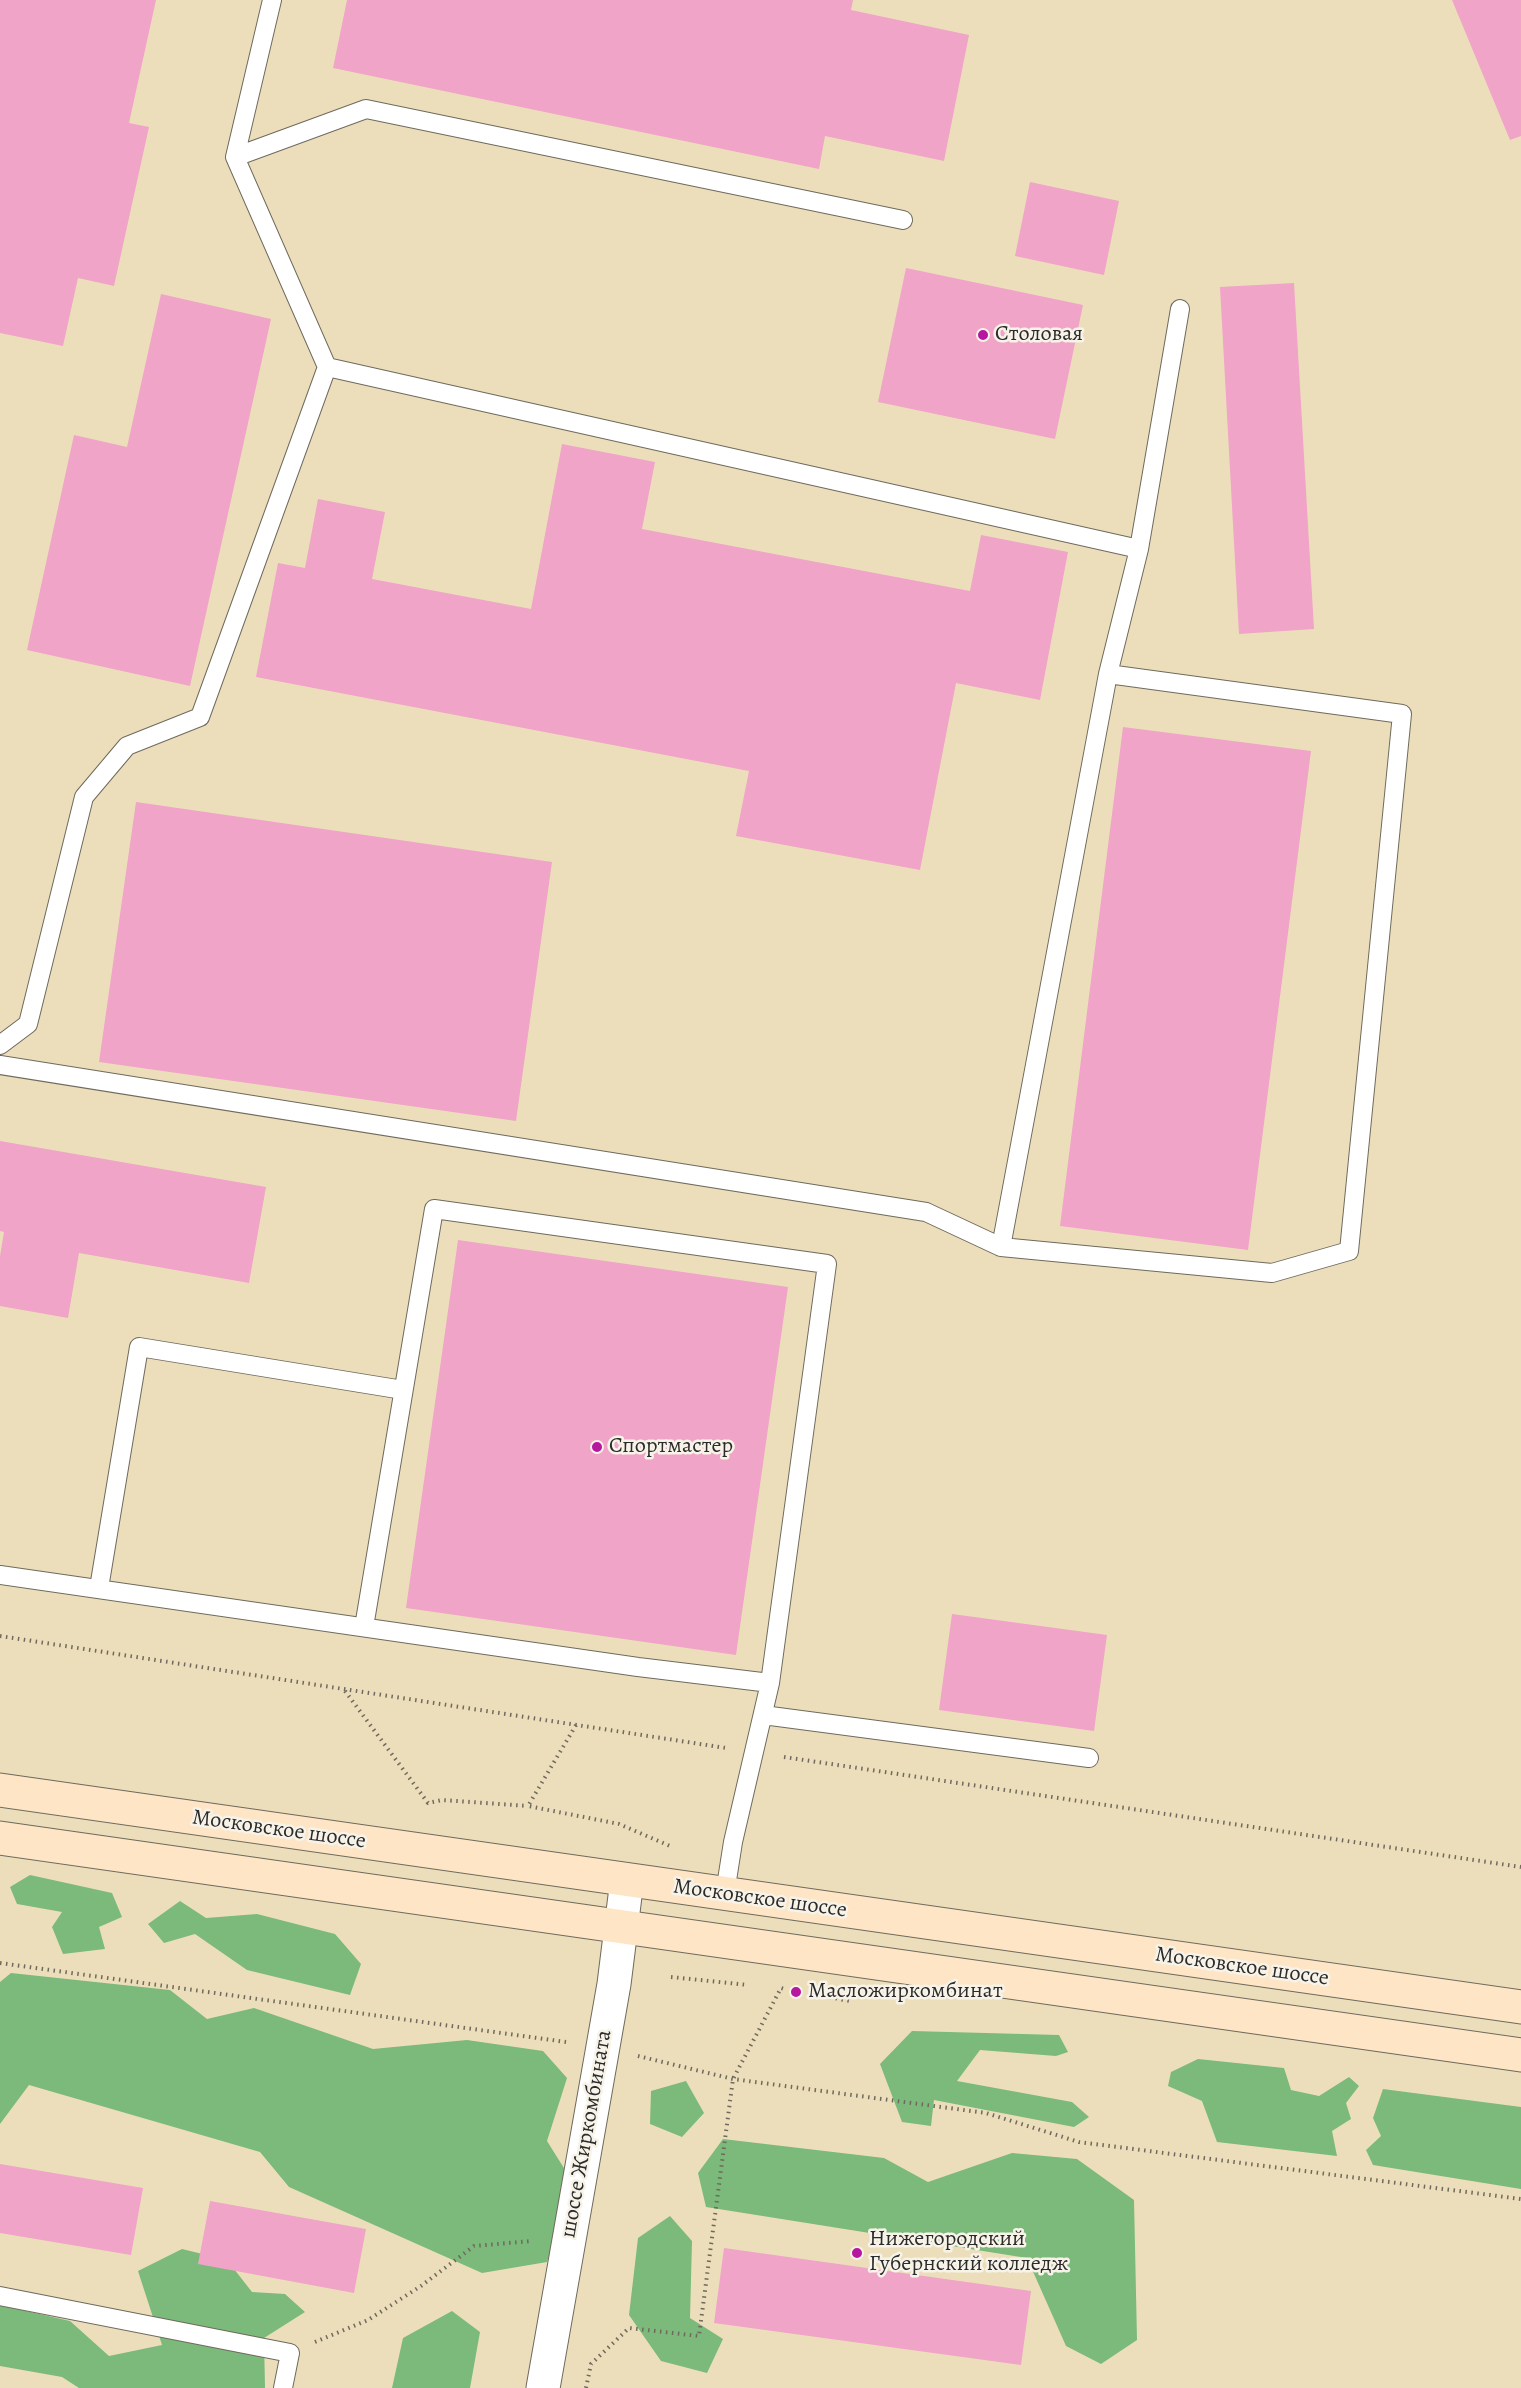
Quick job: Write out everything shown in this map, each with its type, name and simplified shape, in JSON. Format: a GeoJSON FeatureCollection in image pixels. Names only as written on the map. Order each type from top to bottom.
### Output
{"type":"FeatureCollection","features":[{"type":"Feature","properties":{"kind":"main road","name":"Московское шоссе"},"geometry":{"type":"LineString","coordinates":[[0,1790],[1521,2007]]}},
{"type":"Feature","properties":{"kind":"main road","name":"Московское шоссе"},"geometry":{"type":"LineString","coordinates":[[0,1839],[1521,2055]]}},
{"type":"Feature","properties":{"kind":"street","name":"шоссе Жиркомбината"},"geometry":{"type":"LineString","coordinates":[[543,2388],[614,1984],[627,1880]]}},
{"type":"Feature","properties":{"kind":"lane"},"geometry":{"type":"LineString","coordinates":[[0,1044],[28,1024],[84,797],[128,746],[200,717],[327,368],[235,157],[272,0]]}},
{"type":"Feature","properties":{"kind":"lane"},"geometry":{"type":"LineString","coordinates":[[235,157],[366,109],[903,220]]}},
{"type":"Feature","properties":{"kind":"lane"},"geometry":{"type":"LineString","coordinates":[[1001,1247],[1108,674],[1139,549],[1180,309]]}},
{"type":"Feature","properties":{"kind":"lane"},"geometry":{"type":"LineString","coordinates":[[327,368],[1139,549]]}},
{"type":"Feature","properties":{"kind":"lane"},"geometry":{"type":"LineString","coordinates":[[0,1065],[926,1212],[1001,1247],[1272,1274],[1349,1251],[1402,714],[1108,674]]}},
{"type":"Feature","properties":{"kind":"lane"},"geometry":{"type":"LineString","coordinates":[[364,1627],[434,1209],[827,1264],[770,1683],[733,1842],[725,1893]]}},
{"type":"Feature","properties":{"kind":"lane"},"geometry":{"type":"LineString","coordinates":[[99,1588],[139,1347],[403,1390]]}},
{"type":"Feature","properties":{"kind":"lane"},"geometry":{"type":"LineString","coordinates":[[0,1575],[638,1667],[770,1683]]}},
{"type":"Feature","properties":{"kind":"lane"},"geometry":{"type":"LineString","coordinates":[[763,1715],[1089,1758]]}},
{"type":"Feature","properties":{"kind":"lane"},"geometry":{"type":"LineString","coordinates":[[0,2296],[290,2353],[283,2388]]}},
{"type":"Feature","properties":{"kind":"path"},"geometry":{"type":"LineString","coordinates":[[344,1690],[428,1803],[442,1800],[528,1806],[620,1824],[677,1850]]}},
{"type":"Feature","properties":{"kind":"path"},"geometry":{"type":"LineString","coordinates":[[528,1806],[576,1725]]}},
{"type":"Feature","properties":{"kind":"path"},"geometry":{"type":"LineString","coordinates":[[0,1963],[602,2046],[732,2079],[986,2113],[1079,2142],[1521,2199]]}},
{"type":"Feature","properties":{"kind":"path"},"geometry":{"type":"LineString","coordinates":[[671,1977],[759,1986]]}},
{"type":"Feature","properties":{"kind":"path"},"geometry":{"type":"LineString","coordinates":[[770,1987],[792,1990]]}},
{"type":"Feature","properties":{"kind":"path"},"geometry":{"type":"LineString","coordinates":[[586,2388],[591,2364],[629,2328],[699,2336],[732,2079],[781,1988]]}},
{"type":"Feature","properties":{"kind":"path"},"geometry":{"type":"LineString","coordinates":[[804,1993],[850,2001]]}},
{"type":"Feature","properties":{"kind":"path"},"geometry":{"type":"LineString","coordinates":[[290,2353],[368,2320],[421,2286],[474,2246],[570,2238]]}},
{"type":"Feature","properties":{"kind":"green space"},"geometry":{"type":"Polygon","coordinates":[[[30,1875],[112,1893],[122,1917],[99,1927],[105,1949],[63,1954],[52,1927],[62,1912],[17,1904],[10,1887],[30,1875]]]}},
{"type":"Feature","properties":{"kind":"green space"},"geometry":{"type":"Polygon","coordinates":[[[180,1901],[206,1918],[257,1914],[335,1934],[361,1964],[350,1995],[247,1970],[195,1934],[164,1943],[148,1924],[180,1901]]]}},
{"type":"Feature","properties":{"kind":"green space"},"geometry":{"type":"Polygon","coordinates":[[[11,1973],[170,1990],[207,2019],[254,2008],[373,2049],[467,2040],[543,2051],[567,2078],[547,2141],[572,2181],[547,2262],[482,2273],[289,2187],[260,2152],[29,2085],[0,2124],[0,1982],[11,1973]]]}},
{"type":"Feature","properties":{"kind":"green space"},"geometry":{"type":"Polygon","coordinates":[[[912,2031],[1059,2035],[1068,2052],[1056,2056],[980,2050],[957,2081],[1072,2102],[1089,2117],[1074,2127],[934,2100],[931,2126],[902,2122],[880,2064],[912,2031]]]}},
{"type":"Feature","properties":{"kind":"green space"},"geometry":{"type":"Polygon","coordinates":[[[1198,2059],[1284,2068],[1291,2090],[1319,2096],[1349,2077],[1359,2086],[1346,2103],[1351,2119],[1332,2131],[1337,2156],[1217,2142],[1202,2101],[1168,2086],[1171,2072],[1198,2059]]]}},
{"type":"Feature","properties":{"kind":"green space"},"geometry":{"type":"Polygon","coordinates":[[[686,2081],[704,2113],[682,2137],[650,2124],[651,2091],[686,2081]]]}},
{"type":"Feature","properties":{"kind":"green space"},"geometry":{"type":"Polygon","coordinates":[[[1383,2089],[1521,2107],[1521,2189],[1373,2165],[1366,2150],[1381,2136],[1373,2118],[1383,2089]]]}},
{"type":"Feature","properties":{"kind":"green space"},"geometry":{"type":"Polygon","coordinates":[[[723,2139],[884,2158],[928,2182],[1012,2153],[1077,2159],[1134,2200],[1137,2340],[1101,2364],[1066,2346],[1027,2258],[706,2207],[698,2173],[723,2139]]]}},
{"type":"Feature","properties":{"kind":"green space"},"geometry":{"type":"Polygon","coordinates":[[[670,2216],[692,2241],[690,2318],[723,2339],[707,2373],[661,2361],[629,2315],[638,2238],[670,2216]]]}},
{"type":"Feature","properties":{"kind":"green space"},"geometry":{"type":"Polygon","coordinates":[[[182,2249],[227,2260],[252,2292],[285,2294],[305,2312],[264,2338],[265,2388],[79,2388],[62,2377],[0,2366],[0,2305],[70,2321],[109,2356],[162,2345],[138,2271],[182,2249]]]}},
{"type":"Feature","properties":{"kind":"green space"},"geometry":{"type":"Polygon","coordinates":[[[452,2311],[480,2332],[470,2388],[392,2388],[403,2338],[452,2311]]]}},
{"type":"Feature","properties":{"kind":"building"},"geometry":{"type":"Polygon","coordinates":[[[0,0],[156,0],[129,123],[149,127],[114,286],[78,278],[63,346],[0,333],[0,0]]]}},
{"type":"Feature","properties":{"kind":"building"},"geometry":{"type":"Polygon","coordinates":[[[347,0],[853,0],[851,10],[969,35],[944,161],[825,136],[819,169],[333,68],[347,0]]]}},
{"type":"Feature","properties":{"kind":"building"},"geometry":{"type":"Polygon","coordinates":[[[1452,0],[1521,0],[1521,136],[1510,140],[1452,0]]]}},
{"type":"Feature","properties":{"kind":"building"},"geometry":{"type":"Polygon","coordinates":[[[1030,182],[1119,201],[1104,275],[1015,256],[1030,182]]]}},
{"type":"Feature","properties":{"kind":"building"},"geometry":{"type":"Polygon","coordinates":[[[906,268],[1083,305],[1055,439],[878,402],[906,268]]]}},
{"type":"Feature","properties":{"kind":"building"},"geometry":{"type":"Polygon","coordinates":[[[1294,283],[1314,629],[1239,634],[1220,287],[1294,283]]]}},
{"type":"Feature","properties":{"kind":"building"},"geometry":{"type":"Polygon","coordinates":[[[161,294],[271,319],[190,686],[27,650],[74,435],[127,447],[161,294]]]}},
{"type":"Feature","properties":{"kind":"building"},"geometry":{"type":"Polygon","coordinates":[[[562,444],[655,462],[642,529],[970,591],[981,535],[1068,552],[1040,700],[956,683],[920,870],[736,836],[749,771],[256,677],[278,563],[305,568],[318,499],[385,512],[372,579],[531,609],[562,444]]]}},
{"type":"Feature","properties":{"kind":"building"},"geometry":{"type":"Polygon","coordinates":[[[1123,727],[1311,751],[1248,1250],[1060,1226],[1123,727]]]}},
{"type":"Feature","properties":{"kind":"building"},"geometry":{"type":"Polygon","coordinates":[[[136,802],[552,862],[516,1121],[99,1062],[136,802]]]}},
{"type":"Feature","properties":{"kind":"building"},"geometry":{"type":"Polygon","coordinates":[[[0,1141],[266,1187],[249,1283],[79,1253],[68,1318],[0,1306],[0,1256],[4,1232],[0,1231],[0,1141]]]}},
{"type":"Feature","properties":{"kind":"building","name":"Спортмастер"},"geometry":{"type":"Polygon","coordinates":[[[458,1240],[788,1287],[736,1655],[406,1608],[458,1240]]]}},
{"type":"Feature","properties":{"kind":"building"},"geometry":{"type":"Polygon","coordinates":[[[952,1614],[1107,1635],[1094,1731],[939,1710],[952,1614]]]}},
{"type":"Feature","properties":{"kind":"building"},"geometry":{"type":"Polygon","coordinates":[[[0,2164],[143,2188],[131,2255],[0,2233],[0,2164]]]}},
{"type":"Feature","properties":{"kind":"building"},"geometry":{"type":"Polygon","coordinates":[[[210,2201],[366,2229],[354,2293],[198,2264],[210,2201]]]}},
{"type":"Feature","properties":{"kind":"building"},"geometry":{"type":"Polygon","coordinates":[[[724,2248],[1031,2291],[1021,2365],[714,2323],[724,2248]]]}},
{"type":"Feature","properties":{"kind":"place","name":"Столовая"},"geometry":{"type":"Point","coordinates":[983,335]}},
{"type":"Feature","properties":{"kind":"place","name":"Спортмастер"},"geometry":{"type":"Point","coordinates":[597,1447]}},
{"type":"Feature","properties":{"kind":"place","name":"Масложиркомбинат"},"geometry":{"type":"Point","coordinates":[796,1992]}},
{"type":"Feature","properties":{"kind":"place","name":"Нижегородский Губернский колледж"},"geometry":{"type":"Point","coordinates":[857,2253]}}]}
